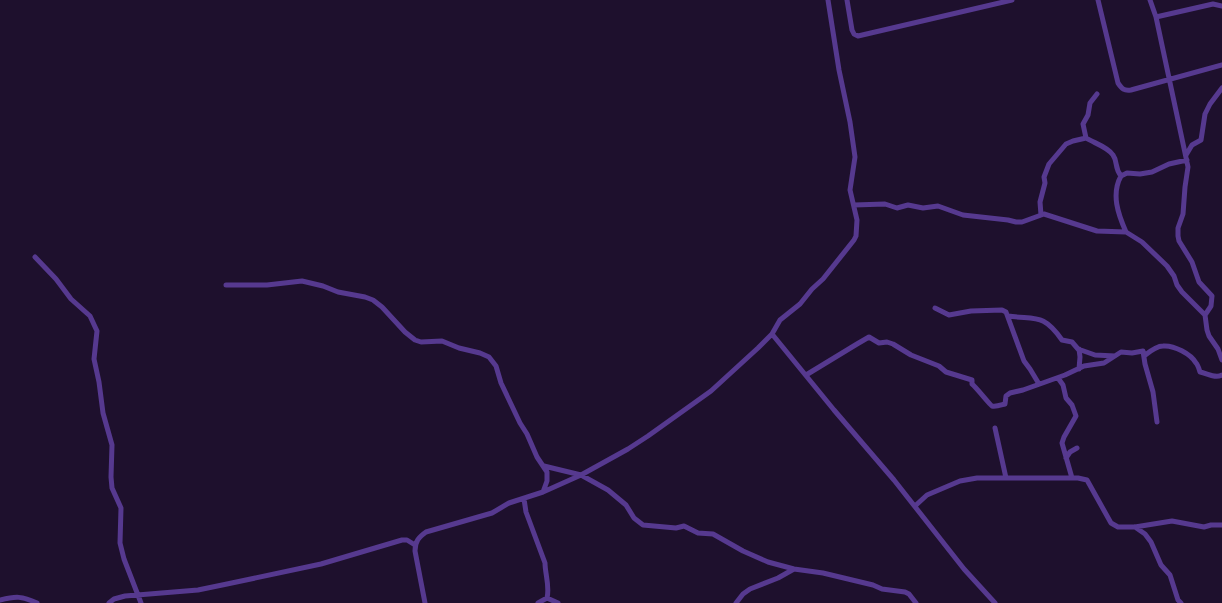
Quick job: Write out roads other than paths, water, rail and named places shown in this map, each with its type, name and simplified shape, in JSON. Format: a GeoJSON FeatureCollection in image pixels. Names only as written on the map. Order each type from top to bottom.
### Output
{"type":"FeatureCollection","features":[{"type":"Feature","properties":{"kind":"street"},"geometry":{"type":"LineString","coordinates":[[425,603],[416,560],[415,545],[420,537],[426,532],[492,513],[510,503],[543,492],[581,475],[628,449],[694,403],[742,364],[772,334],[780,320],[800,304],[823,280],[854,240],[856,236],[857,220],[850,190],[855,152],[839,70],[828,0]]}},
{"type":"Feature","properties":{"kind":"street"},"geometry":{"type":"LineString","coordinates":[[846,0],[852,30],[854,34],[858,36],[1012,0]]}},
{"type":"Feature","properties":{"kind":"street"},"geometry":{"type":"LineString","coordinates":[[1098,0],[1118,83],[1122,89],[1126,91],[1222,65]]}},
{"type":"Feature","properties":{"kind":"street"},"geometry":{"type":"LineString","coordinates":[[1150,0],[1156,17],[1188,172],[1185,187],[1183,214],[1178,228],[1178,236],[1179,241],[1192,262],[1199,282],[1212,296],[1211,306],[1206,315],[1207,330],[1209,336],[1218,349],[1222,360]]}},
{"type":"Feature","properties":{"kind":"street"},"geometry":{"type":"LineString","coordinates":[[1156,17],[1213,4],[1222,6]]}},
{"type":"Feature","properties":{"kind":"street"},"geometry":{"type":"LineString","coordinates":[[1126,232],[1115,200],[1116,188],[1120,176],[1127,173],[1140,174],[1152,172],[1186,157],[1194,143],[1201,140],[1205,114],[1210,104],[1222,88]]}},
{"type":"Feature","properties":{"kind":"street"},"geometry":{"type":"LineString","coordinates":[[1086,138],[1083,124],[1088,115],[1090,103],[1097,94]]}},
{"type":"Feature","properties":{"kind":"street"},"geometry":{"type":"LineString","coordinates":[[1041,215],[1040,202],[1045,183],[1044,177],[1049,164],[1066,144],[1086,138],[1110,152],[1114,156],[1116,171],[1120,176]]}},
{"type":"Feature","properties":{"kind":"street"},"geometry":{"type":"LineString","coordinates":[[854,205],[885,204],[897,208],[908,205],[922,208],[938,206],[963,215],[1016,222],[1022,222],[1041,215],[1049,215],[1097,231],[1126,232],[1142,242],[1167,266],[1182,292],[1206,315]]}},
{"type":"Feature","properties":{"kind":"street"},"geometry":{"type":"LineString","coordinates":[[35,257],[56,278],[71,299],[90,316],[97,330],[94,359],[103,413],[112,445],[110,469],[112,488],[121,508],[120,543],[124,560],[141,603]]}},
{"type":"Feature","properties":{"kind":"street"},"geometry":{"type":"LineString","coordinates":[[226,285],[267,285],[302,281],[323,286],[338,292],[365,297],[373,300],[382,307],[405,332],[415,340],[421,342],[442,341],[489,357],[496,366],[501,383],[520,423],[527,434],[537,457],[544,466],[548,476],[543,492]]}},
{"type":"Feature","properties":{"kind":"street"},"geometry":{"type":"LineString","coordinates":[[935,308],[949,314],[971,311],[1002,310],[1006,312],[1024,361],[1039,384]]}},
{"type":"Feature","properties":{"kind":"street"},"geometry":{"type":"LineString","coordinates":[[1008,316],[1029,317],[1043,320],[1062,340],[1072,342],[1079,349],[1095,355],[1115,356]]}},
{"type":"Feature","properties":{"kind":"street"},"geometry":{"type":"LineString","coordinates":[[772,334],[915,506],[964,569],[995,603]]}},
{"type":"Feature","properties":{"kind":"street"},"geometry":{"type":"LineString","coordinates":[[806,375],[869,338],[879,343],[887,342],[893,344],[911,354],[939,366],[946,372],[972,380],[972,384],[982,394],[989,405],[993,406],[1005,404],[1006,396],[1010,394],[1058,378],[1088,365],[1104,363],[1121,352],[1132,353],[1143,350],[1153,392],[1157,422]]}},
{"type":"Feature","properties":{"kind":"street"},"geometry":{"type":"LineString","coordinates":[[1144,356],[1160,346],[1173,348],[1190,356],[1196,363],[1200,372],[1214,377],[1219,377],[1222,375]]}},
{"type":"Feature","properties":{"kind":"street"},"geometry":{"type":"LineString","coordinates":[[1079,349],[1079,369]]}},
{"type":"Feature","properties":{"kind":"street"},"geometry":{"type":"LineString","coordinates":[[1058,378],[1063,385],[1066,398],[1072,405],[1076,416],[1062,443],[1072,478]]}},
{"type":"Feature","properties":{"kind":"street"},"geometry":{"type":"LineString","coordinates":[[995,428],[1006,478]]}},
{"type":"Feature","properties":{"kind":"street"},"geometry":{"type":"LineString","coordinates":[[1066,458],[1070,452],[1077,448]]}},
{"type":"Feature","properties":{"kind":"street"},"geometry":{"type":"LineString","coordinates":[[544,466],[581,475],[608,490],[626,505],[634,518],[643,525],[676,528],[684,526],[698,533],[713,534],[743,551],[768,562],[794,570],[823,573],[873,585],[882,589],[904,592],[909,594],[916,603]]}},
{"type":"Feature","properties":{"kind":"street"},"geometry":{"type":"LineString","coordinates":[[915,506],[927,495],[960,480],[977,478],[1078,478],[1087,480],[1108,519],[1114,526],[1136,527],[1172,522],[1204,527],[1211,525],[1222,525]]}},
{"type":"Feature","properties":{"kind":"street"},"geometry":{"type":"LineString","coordinates":[[524,499],[526,512],[545,563],[544,570],[548,586],[547,598]]}},
{"type":"Feature","properties":{"kind":"street"},"geometry":{"type":"LineString","coordinates":[[1136,527],[1146,534],[1151,542],[1161,565],[1170,575],[1178,600],[1181,603]]}},
{"type":"Feature","properties":{"kind":"street"},"geometry":{"type":"LineString","coordinates":[[109,603],[114,599],[125,596],[198,590],[322,564],[402,540],[407,540],[415,545]]}},
{"type":"Feature","properties":{"kind":"street"},"geometry":{"type":"LineString","coordinates":[[736,603],[743,594],[750,589],[794,570]]}},
{"type":"Feature","properties":{"kind":"street"},"geometry":{"type":"LineString","coordinates":[[0,600],[14,596],[37,603]]}},
{"type":"Feature","properties":{"kind":"street"},"geometry":{"type":"LineString","coordinates":[[538,603],[547,598]]}},
{"type":"Feature","properties":{"kind":"street"},"geometry":{"type":"LineString","coordinates":[[547,598],[558,603]]}}]}
